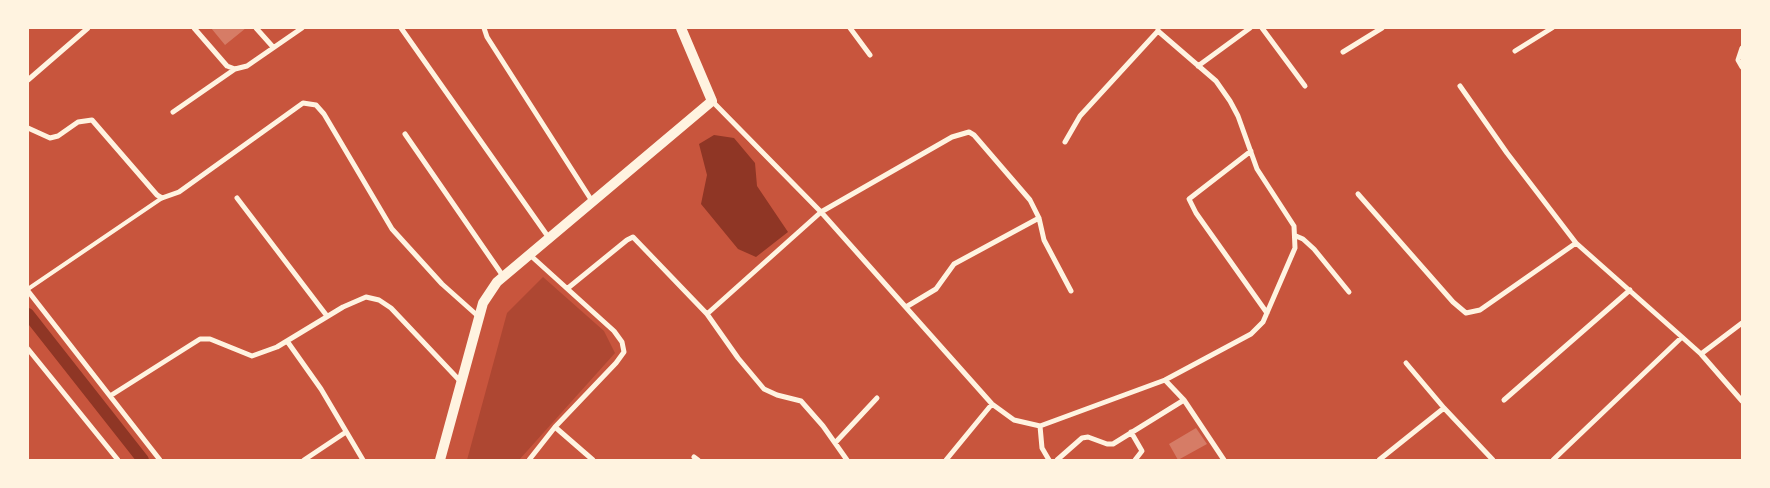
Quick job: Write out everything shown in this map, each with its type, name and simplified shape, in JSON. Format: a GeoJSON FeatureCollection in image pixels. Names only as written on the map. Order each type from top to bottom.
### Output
{"type":"FeatureCollection","features":[{"type":"Feature","properties":{"kind":"main road"},"geometry":{"type":"LineString","coordinates":[[440,460],[483,303],[497,282],[712,101],[681,28]]}},
{"type":"Feature","properties":{"kind":"street"},"geometry":{"type":"LineString","coordinates":[[28,80],[88,28]]}},
{"type":"Feature","properties":{"kind":"street"},"geometry":{"type":"LineString","coordinates":[[194,28],[227,66],[235,69]]}},
{"type":"Feature","properties":{"kind":"street"},"geometry":{"type":"LineString","coordinates":[[256,28],[273,47]]}},
{"type":"Feature","properties":{"kind":"street"},"geometry":{"type":"LineString","coordinates":[[173,112],[235,69],[247,66],[302,28]]}},
{"type":"Feature","properties":{"kind":"street"},"geometry":{"type":"LineString","coordinates":[[401,28],[549,238]]}},
{"type":"Feature","properties":{"kind":"street"},"geometry":{"type":"LineString","coordinates":[[484,28],[487,37],[592,201]]}},
{"type":"Feature","properties":{"kind":"street"},"geometry":{"type":"LineString","coordinates":[[850,28],[870,55]]}},
{"type":"Feature","properties":{"kind":"street"},"geometry":{"type":"LineString","coordinates":[[1198,66],[1250,28]]}},
{"type":"Feature","properties":{"kind":"street"},"geometry":{"type":"LineString","coordinates":[[1262,28],[1306,86]]}},
{"type":"Feature","properties":{"kind":"street"},"geometry":{"type":"LineString","coordinates":[[1343,52],[1382,28]]}},
{"type":"Feature","properties":{"kind":"street"},"geometry":{"type":"LineString","coordinates":[[1515,51],[1552,28]]}},
{"type":"Feature","properties":{"kind":"street"},"geometry":{"type":"LineString","coordinates":[[712,101],[821,212],[992,404],[1014,420],[1040,426],[1165,380],[1251,334],[1258,329],[1267,313],[1295,248],[1296,236],[1294,226],[1260,175],[1238,116],[1230,101],[1216,81],[1158,29],[1080,116],[1065,142]]}},
{"type":"Feature","properties":{"kind":"street"},"geometry":{"type":"LineString","coordinates":[[1742,48],[1738,60],[1742,67]]}},
{"type":"Feature","properties":{"kind":"street"},"geometry":{"type":"LineString","coordinates":[[1460,86],[1507,153],[1576,243],[1701,354],[1742,401]]}},
{"type":"Feature","properties":{"kind":"street"},"geometry":{"type":"LineString","coordinates":[[28,128],[50,138],[58,136],[78,122],[92,120],[157,195],[162,198],[179,192],[303,103],[316,105],[324,114],[392,230],[442,284],[479,317]]}},
{"type":"Feature","properties":{"kind":"street"},"geometry":{"type":"LineString","coordinates":[[707,314],[821,212],[946,140],[969,132],[1016,182],[1030,200],[1039,218],[1044,240],[1071,291]]}},
{"type":"Feature","properties":{"kind":"street"},"geometry":{"type":"LineString","coordinates":[[404,134],[503,276]]}},
{"type":"Feature","properties":{"kind":"street"},"geometry":{"type":"LineString","coordinates":[[1251,151],[1189,199],[1196,213],[1267,313]]}},
{"type":"Feature","properties":{"kind":"street"},"geometry":{"type":"LineString","coordinates":[[1358,194],[1453,302],[1466,313],[1480,310],[1576,243]]}},
{"type":"Feature","properties":{"kind":"street"},"geometry":{"type":"LineString","coordinates":[[237,198],[326,316]]}},
{"type":"Feature","properties":{"kind":"street"},"geometry":{"type":"LineString","coordinates":[[906,307],[936,289],[950,269],[960,260],[1039,218]]}},
{"type":"Feature","properties":{"kind":"street"},"geometry":{"type":"LineString","coordinates":[[1296,236],[1314,248],[1349,292]]}},
{"type":"Feature","properties":{"kind":"street"},"geometry":{"type":"LineString","coordinates":[[568,288],[633,237],[707,314],[738,358],[764,389],[777,395],[801,401],[812,412],[847,460]]}},
{"type":"Feature","properties":{"kind":"street"},"geometry":{"type":"LineString","coordinates":[[529,254],[614,331],[622,342],[624,352],[616,363],[555,427],[529,460]]}},
{"type":"Feature","properties":{"kind":"street"},"geometry":{"type":"LineString","coordinates":[[28,290],[160,460]]}},
{"type":"Feature","properties":{"kind":"street"},"geometry":{"type":"LineString","coordinates":[[1504,400],[1630,290]]}},
{"type":"Feature","properties":{"kind":"street"},"geometry":{"type":"LineString","coordinates":[[110,396],[200,340],[210,340],[252,356],[266,352],[326,316],[354,301],[366,297],[379,300],[391,308],[461,382]]}},
{"type":"Feature","properties":{"kind":"street"},"geometry":{"type":"LineString","coordinates":[[1701,354],[1742,322]]}},
{"type":"Feature","properties":{"kind":"street"},"geometry":{"type":"LineString","coordinates":[[1553,460],[1682,337]]}},
{"type":"Feature","properties":{"kind":"street"},"geometry":{"type":"LineString","coordinates":[[287,341],[321,389],[363,460]]}},
{"type":"Feature","properties":{"kind":"street"},"geometry":{"type":"LineString","coordinates":[[28,349],[118,460]]}},
{"type":"Feature","properties":{"kind":"street"},"geometry":{"type":"LineString","coordinates":[[1406,363],[1444,408],[1493,460]]}},
{"type":"Feature","properties":{"kind":"street"},"geometry":{"type":"LineString","coordinates":[[1165,380],[1184,400],[1224,460]]}},
{"type":"Feature","properties":{"kind":"street"},"geometry":{"type":"LineString","coordinates":[[835,443],[877,398]]}},
{"type":"Feature","properties":{"kind":"street"},"geometry":{"type":"LineString","coordinates":[[1057,460],[1082,438],[1088,436],[1107,444],[1113,444],[1184,400]]}},
{"type":"Feature","properties":{"kind":"street"},"geometry":{"type":"LineString","coordinates":[[946,460],[992,404]]}},
{"type":"Feature","properties":{"kind":"street"},"geometry":{"type":"LineString","coordinates":[[1379,460],[1444,408]]}},
{"type":"Feature","properties":{"kind":"street"},"geometry":{"type":"LineString","coordinates":[[1040,426],[1042,448],[1049,460]]}},
{"type":"Feature","properties":{"kind":"street"},"geometry":{"type":"LineString","coordinates":[[555,427],[593,460]]}},
{"type":"Feature","properties":{"kind":"street"},"geometry":{"type":"LineString","coordinates":[[304,460],[346,432]]}},
{"type":"Feature","properties":{"kind":"street"},"geometry":{"type":"LineString","coordinates":[[1131,432],[1142,451],[1135,460]]}},
{"type":"Feature","properties":{"kind":"street"},"geometry":{"type":"LineString","coordinates":[[1558,455],[1565,460]]}},
{"type":"Feature","properties":{"kind":"lane"},"geometry":{"type":"LineString","coordinates":[[28,290],[162,198]]}},
{"type":"Feature","properties":{"kind":"shaded area"},"geometry":{"type":"Polygon","coordinates":[[[714,135],[734,138],[755,163],[757,186],[788,232],[756,257],[738,249],[701,204],[707,175],[699,144],[714,135]]]}},
{"type":"Feature","properties":{"kind":"shaded area"},"geometry":{"type":"Polygon","coordinates":[[[543,277],[604,331],[615,353],[519,460],[467,460],[507,313],[543,277]]]}},
{"type":"Feature","properties":{"kind":"building"},"geometry":{"type":"Polygon","coordinates":[[[211,28],[246,28],[225,45],[211,28]]]}},
{"type":"Feature","properties":{"kind":"building"},"geometry":{"type":"Polygon","coordinates":[[[1196,428],[1207,444],[1178,460],[1169,444],[1196,428]]]}},
{"type":"Feature","properties":{"kind":"waterway"},"geometry":{"type":"LineString","coordinates":[[28,314],[143,460]]}}]}
